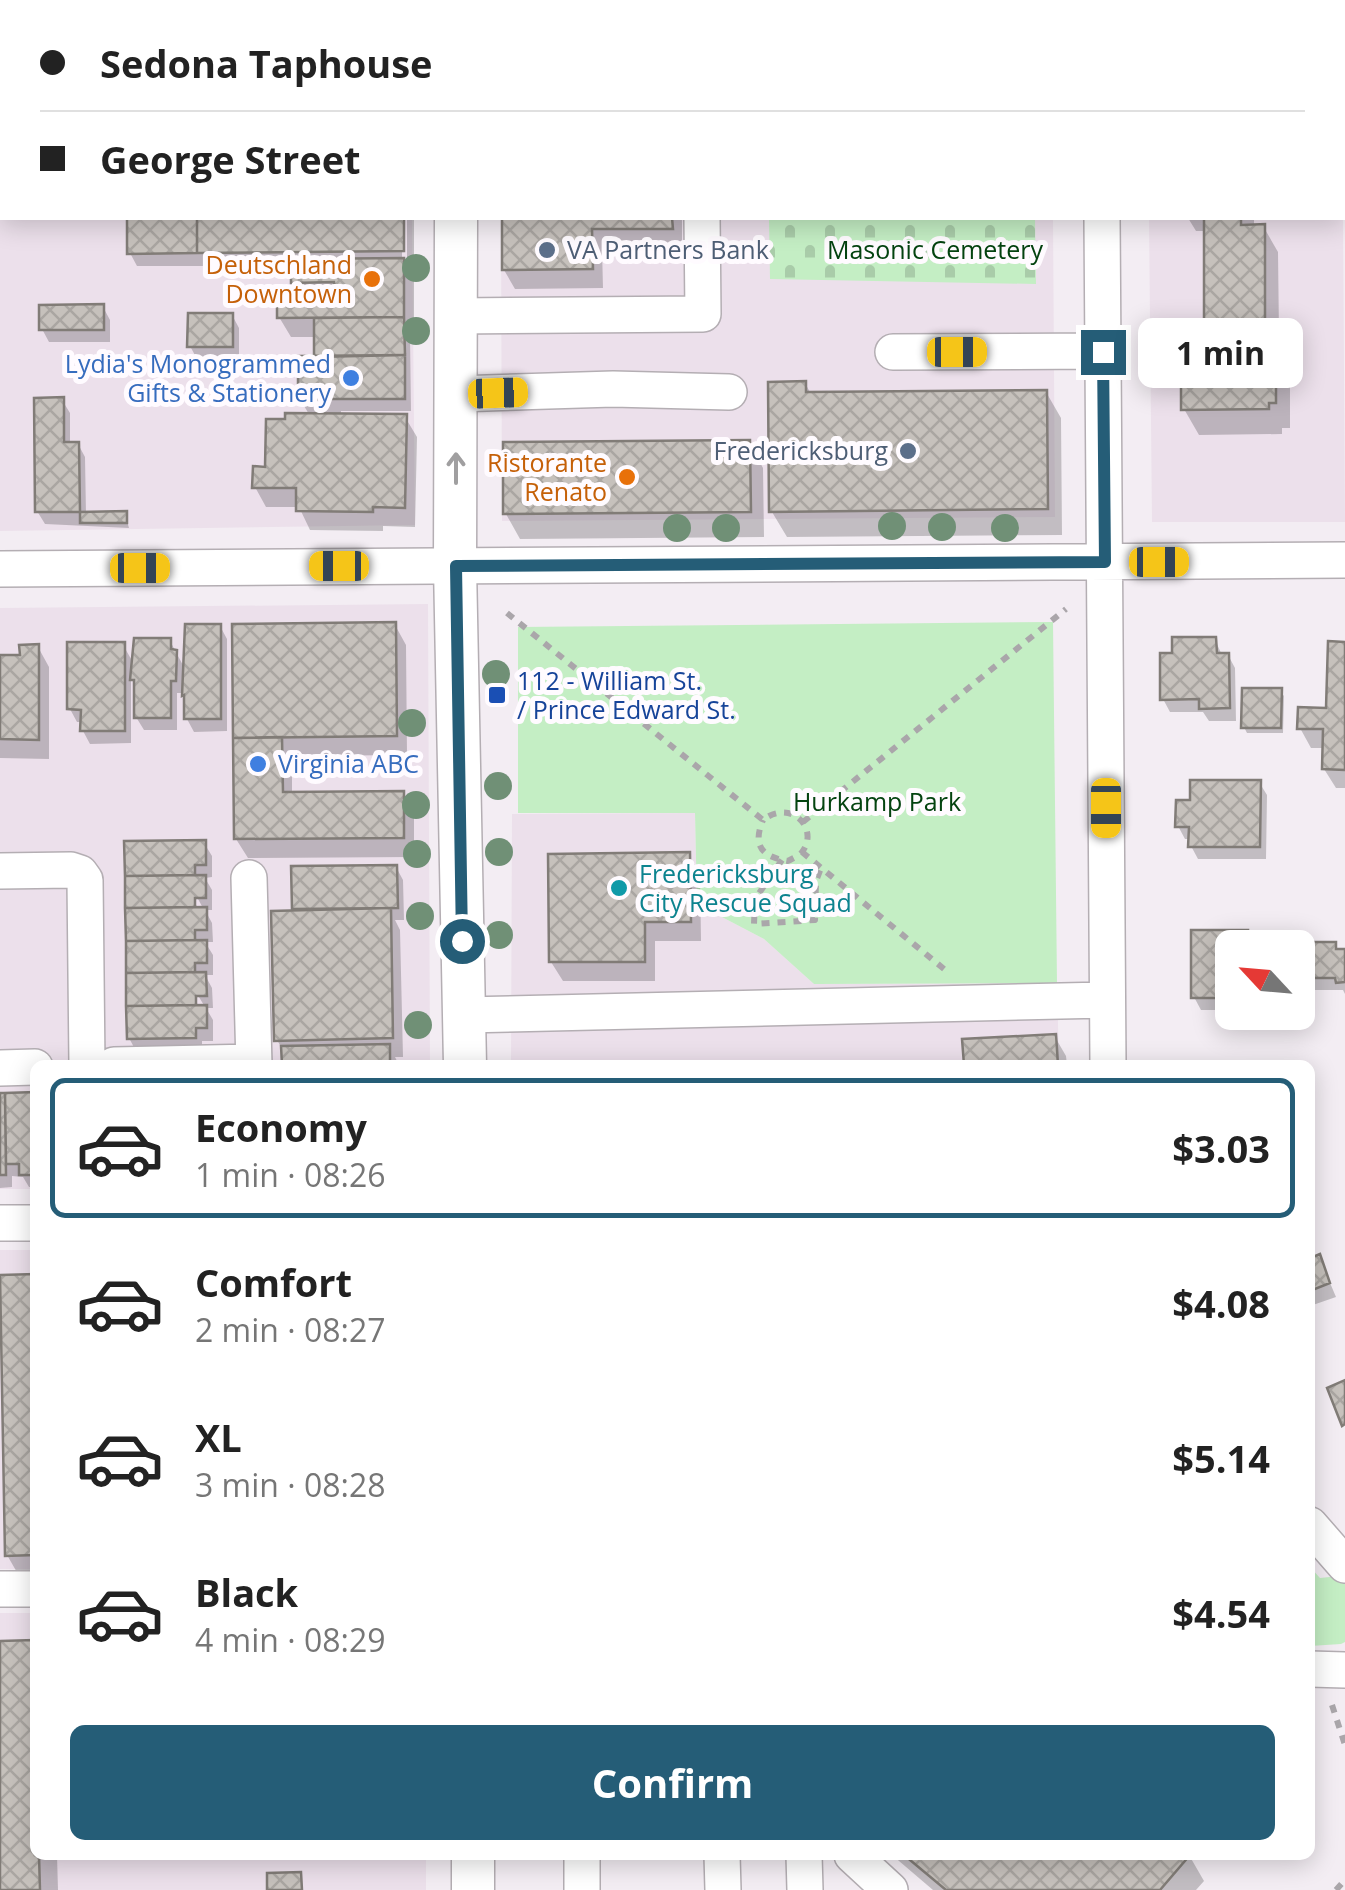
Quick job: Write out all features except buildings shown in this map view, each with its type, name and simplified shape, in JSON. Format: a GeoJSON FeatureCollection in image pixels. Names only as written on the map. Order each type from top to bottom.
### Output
{"type":"FeatureCollection","features":[{"type":"Feature","properties":{"kind":"main road"},"geometry":{"type":"LineString","coordinates":[[456,220],[456,566],[464,1060]]}},
{"type":"Feature","properties":{"kind":"main road"},"geometry":{"type":"LineString","coordinates":[[473,1860],[473,1890]]}},
{"type":"Feature","properties":{"kind":"street"},"geometry":{"type":"LineString","coordinates":[[456,316],[702,314],[702,220]]}},
{"type":"Feature","properties":{"kind":"street"},"geometry":{"type":"LineString","coordinates":[[1102,220],[1108,1060]]}},
{"type":"Feature","properties":{"kind":"street"},"geometry":{"type":"LineString","coordinates":[[892,352],[1103,352]]}},
{"type":"Feature","properties":{"kind":"street"},"geometry":{"type":"LineString","coordinates":[[456,394],[729,392]]}},
{"type":"Feature","properties":{"kind":"street"},"geometry":{"type":"LineString","coordinates":[[0,569],[1345,560]]}},
{"type":"Feature","properties":{"kind":"street"},"geometry":{"type":"LineString","coordinates":[[0,871],[72,870],[85,880],[87,1060]]}},
{"type":"Feature","properties":{"kind":"street"},"geometry":{"type":"LineString","coordinates":[[249,878],[254,1060]]}},
{"type":"Feature","properties":{"kind":"street"},"geometry":{"type":"LineString","coordinates":[[464,1015],[1106,1000]]}},
{"type":"Feature","properties":{"kind":"street"},"geometry":{"type":"LineString","coordinates":[[0,1068],[30,1067]]}},
{"type":"Feature","properties":{"kind":"street"},"geometry":{"type":"LineString","coordinates":[[0,1223],[30,1222]]}},
{"type":"Feature","properties":{"kind":"street"},"geometry":{"type":"LineString","coordinates":[[1315,1531],[1345,1564]]}},
{"type":"Feature","properties":{"kind":"street"},"geometry":{"type":"LineString","coordinates":[[0,1589],[30,1589]]}},
{"type":"Feature","properties":{"kind":"street"},"geometry":{"type":"LineString","coordinates":[[1315,1668],[1345,1670]]}},
{"type":"Feature","properties":{"kind":"street"},"geometry":{"type":"LineString","coordinates":[[582,1860],[582,1890]]}},
{"type":"Feature","properties":{"kind":"street"},"geometry":{"type":"LineString","coordinates":[[722,1860],[723,1890]]}},
{"type":"Feature","properties":{"kind":"street"},"geometry":{"type":"LineString","coordinates":[[804,1860],[805,1890]]}},
{"type":"Feature","properties":{"kind":"street"},"geometry":{"type":"LineString","coordinates":[[857,1860],[890,1890]]}},
{"type":"Feature","properties":{"kind":"path"},"geometry":{"type":"LineString","coordinates":[[803,822],[1066,609]]}},
{"type":"Feature","properties":{"kind":"path"},"geometry":{"type":"LineString","coordinates":[[506,614],[763,820]]}},
{"type":"Feature","properties":{"kind":"path"},"geometry":{"type":"LineString","coordinates":[[775,811],[791,812],[803,822],[808,836],[802,852],[788,861],[770,858],[760,846],[763,820],[775,811]]}},
{"type":"Feature","properties":{"kind":"path"},"geometry":{"type":"LineString","coordinates":[[802,852],[984,1002]]}},
{"type":"Feature","properties":{"kind":"path"},"geometry":{"type":"LineString","coordinates":[[782,860],[755,900],[754,924],[815,920],[816,881],[822,868]]}},
{"type":"Feature","properties":{"kind":"path"},"geometry":{"type":"LineString","coordinates":[[1332,1704],[1345,1745]]}},
{"type":"Feature","properties":{"kind":"path"},"geometry":{"type":"LineString","coordinates":[[1336,1890],[1345,1880]]}},
{"type":"Feature","properties":{"kind":"shaded area"},"geometry":{"type":"Polygon","coordinates":[[[0,220],[412,220],[415,525],[0,531],[0,220]]]}},
{"type":"Feature","properties":{"kind":"shaded area"},"geometry":{"type":"Polygon","coordinates":[[[501,220],[1053,220],[1055,517],[502,521],[501,220]]]}},
{"type":"Feature","properties":{"kind":"shaded area"},"geometry":{"type":"Polygon","coordinates":[[[1149,220],[1343,220],[1345,522],[1152,522],[1149,220]]]}},
{"type":"Feature","properties":{"kind":"shaded area"},"geometry":{"type":"Polygon","coordinates":[[[428,604],[430,1060],[30,1060],[30,1189],[0,1189],[0,608],[428,604]]]}},
{"type":"Feature","properties":{"kind":"shaded area"},"geometry":{"type":"Polygon","coordinates":[[[695,813],[697,904],[764,939],[814,984],[1057,983],[1059,1060],[511,1060],[512,814],[695,813]]]}},
{"type":"Feature","properties":{"kind":"shaded area"},"geometry":{"type":"Polygon","coordinates":[[[0,1250],[30,1250],[30,1569],[0,1569],[0,1250]]]}},
{"type":"Feature","properties":{"kind":"shaded area"},"geometry":{"type":"Polygon","coordinates":[[[0,1613],[30,1613],[30,1860],[426,1860],[426,1890],[0,1890],[0,1613]]]}},
{"type":"Feature","properties":{"kind":"green space","name":"Masonic Cemetery"},"geometry":{"type":"Polygon","coordinates":[[[769,220],[1035,220],[1036,284],[770,279],[769,220]]]}},
{"type":"Feature","properties":{"kind":"green space","name":"Hurkamp Park"},"geometry":{"type":"Polygon","coordinates":[[[1053,622],[1057,983],[814,984],[764,939],[697,904],[695,813],[518,813],[518,627],[1053,622]]]}},
{"type":"Feature","properties":{"kind":"green space"},"geometry":{"type":"Polygon","coordinates":[[[1315,1572],[1320,1578],[1339,1576],[1345,1583],[1345,1642],[1315,1646],[1315,1572]]]}},
{"type":"Feature","properties":{"kind":"place","name":"VA Partners Bank"},"geometry":{"type":"Point","coordinates":[547,250]}},
{"type":"Feature","properties":{"kind":"place","name":"Deutschland Downtown"},"geometry":{"type":"Point","coordinates":[372,279]}},
{"type":"Feature","properties":{"kind":"place","name":"Lydia's Monogrammed Gifts & Stationery"},"geometry":{"type":"Point","coordinates":[351,378]}},
{"type":"Feature","properties":{"kind":"place","name":"Fredericksburg"},"geometry":{"type":"Point","coordinates":[908,451]}},
{"type":"Feature","properties":{"kind":"place","name":"Ristorante Renato"},"geometry":{"type":"Point","coordinates":[627,477]}},
{"type":"Feature","properties":{"kind":"place","name":"112 - William St. / Prince Edward St."},"geometry":{"type":"Point","coordinates":[497,695]}},
{"type":"Feature","properties":{"kind":"place","name":"Virginia ABC"},"geometry":{"type":"Point","coordinates":[258,764]}},
{"type":"Feature","properties":{"kind":"place","name":"Fredericksburg City Rescue Squad"},"geometry":{"type":"Point","coordinates":[619,888]}},
{"type":"Feature","properties":{"kind":"route"},"geometry":{"type":"LineString","coordinates":[[462,941],[456,566],[1105,562],[1103,352]]}}]}
